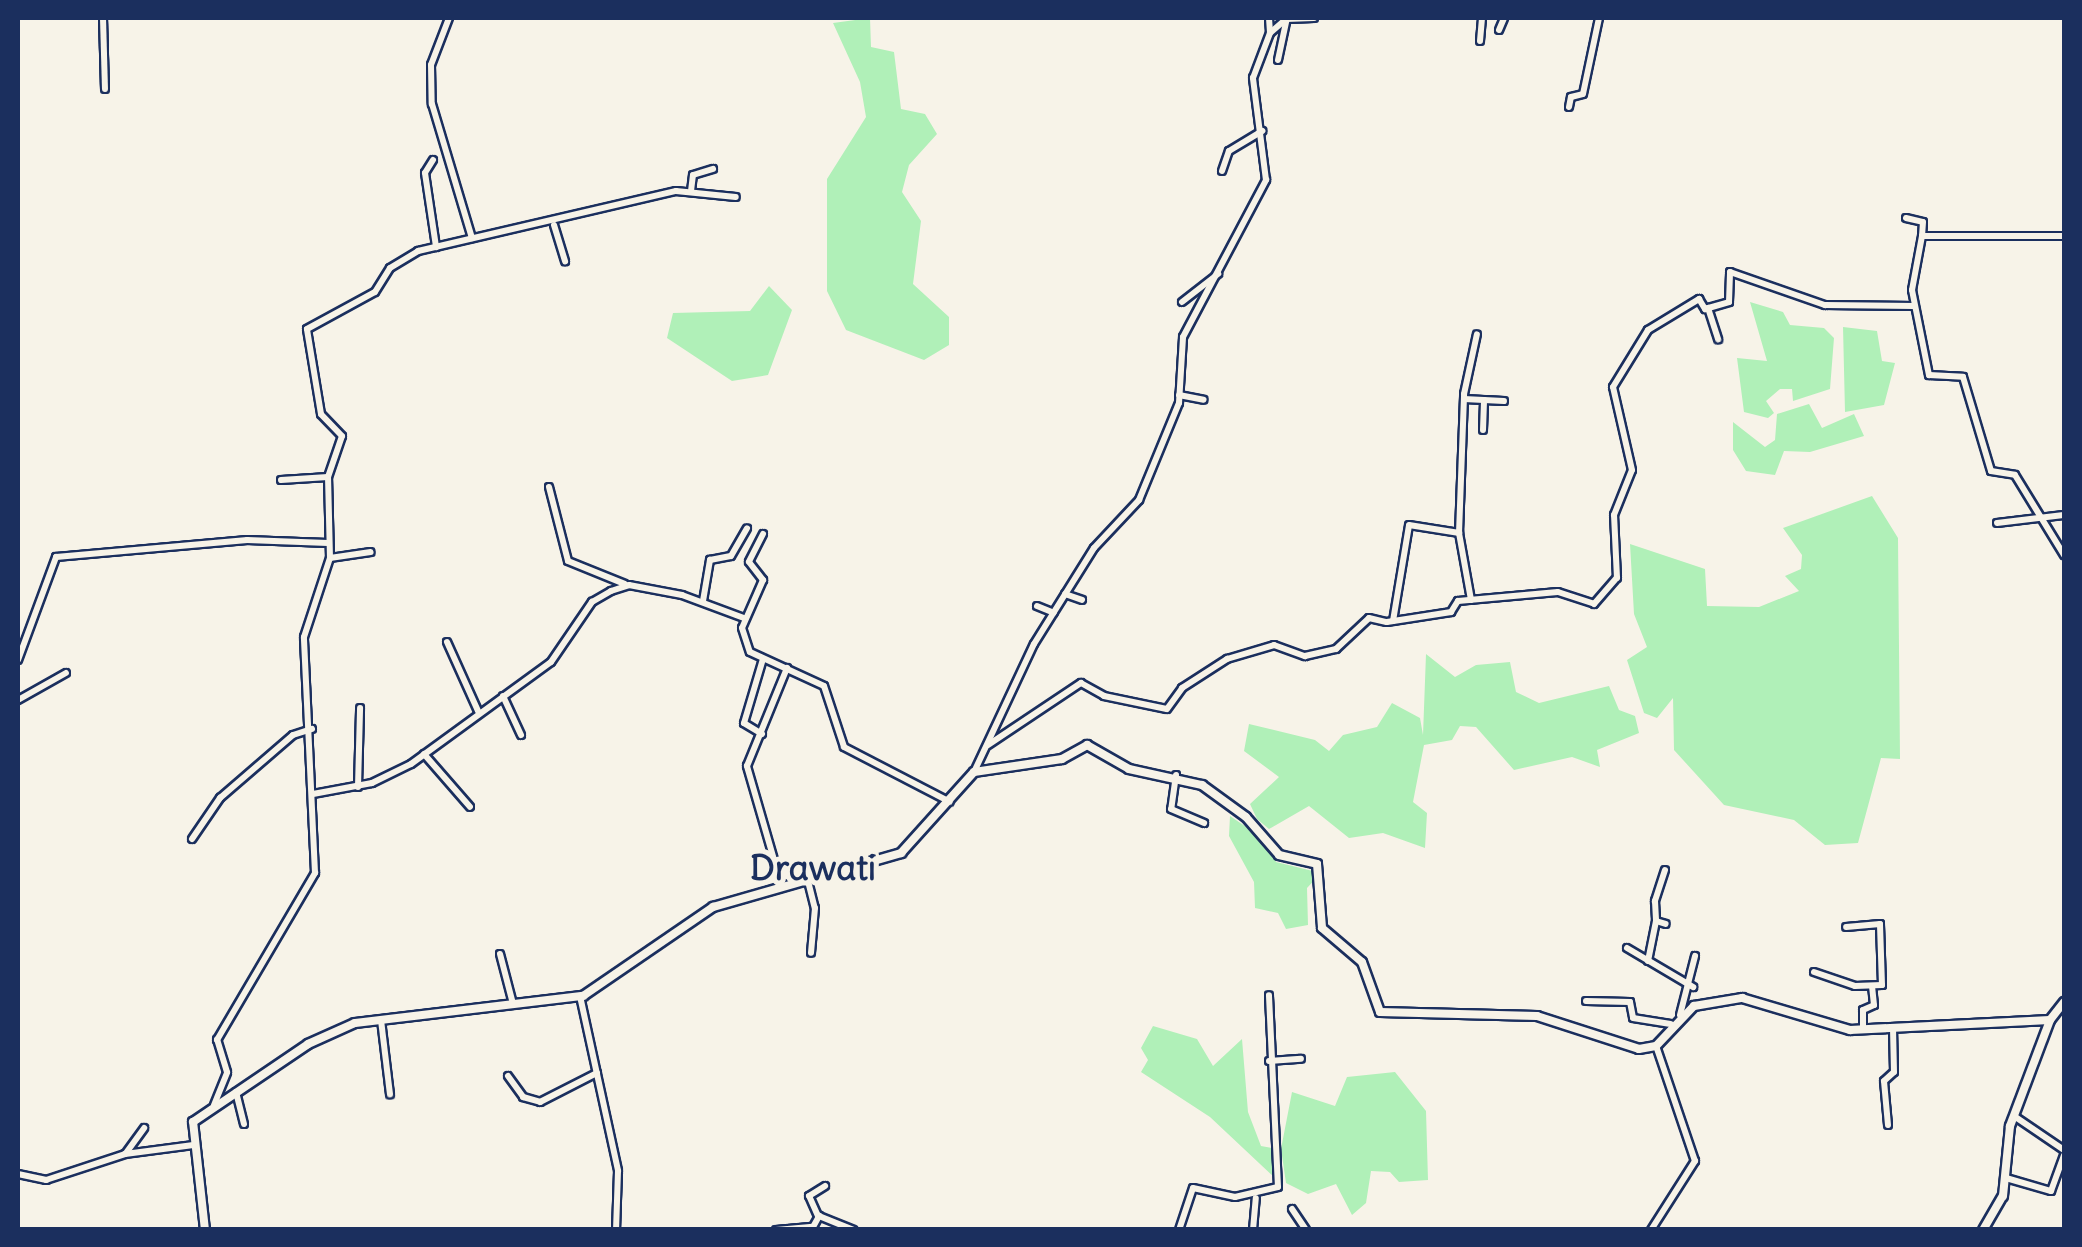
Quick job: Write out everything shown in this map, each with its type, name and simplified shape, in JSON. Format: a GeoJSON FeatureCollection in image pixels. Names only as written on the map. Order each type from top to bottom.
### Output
{"type":"FeatureCollection","features":[{"type":"Feature","properties":{"kind":"street"},"geometry":{"type":"LineString","coordinates":[[103,18],[105,89]]}},
{"type":"Feature","properties":{"kind":"street"},"geometry":{"type":"LineString","coordinates":[[449,18],[431,65],[432,104],[472,238]]}},
{"type":"Feature","properties":{"kind":"street"},"geometry":{"type":"LineString","coordinates":[[205,1230],[193,1122],[334,1030],[381,1020],[580,996],[712,906],[807,876],[901,853],[950,802],[974,772],[1065,594],[1139,500],[1179,395],[1183,337],[1219,274],[1228,240],[1266,180],[1253,78],[1270,34],[1269,18]]}},
{"type":"Feature","properties":{"kind":"street"},"geometry":{"type":"LineString","coordinates":[[1270,34],[1286,20],[1314,18]]}},
{"type":"Feature","properties":{"kind":"street"},"geometry":{"type":"LineString","coordinates":[[1480,41],[1482,18]]}},
{"type":"Feature","properties":{"kind":"street"},"geometry":{"type":"LineString","coordinates":[[1499,30],[1504,18]]}},
{"type":"Feature","properties":{"kind":"street"},"geometry":{"type":"LineString","coordinates":[[1568,108],[1571,97],[1582,94],[1599,18]]}},
{"type":"Feature","properties":{"kind":"street"},"geometry":{"type":"LineString","coordinates":[[1278,60],[1286,20]]}},
{"type":"Feature","properties":{"kind":"street"},"geometry":{"type":"LineString","coordinates":[[1222,171],[1229,151],[1262,131]]}},
{"type":"Feature","properties":{"kind":"street"},"geometry":{"type":"LineString","coordinates":[[434,160],[425,173],[436,247]]}},
{"type":"Feature","properties":{"kind":"street"},"geometry":{"type":"LineString","coordinates":[[691,190],[692,176],[712,169]]}},
{"type":"Feature","properties":{"kind":"street"},"geometry":{"type":"LineString","coordinates":[[214,1105],[227,1072],[217,1040],[314,880],[312,729],[304,637],[330,558],[328,477],[342,436],[322,414],[307,329],[373,293],[401,260],[436,247],[554,225],[691,190],[736,197]]}},
{"type":"Feature","properties":{"kind":"street"},"geometry":{"type":"LineString","coordinates":[[1906,218],[1924,224],[1914,306],[1930,375],[1963,377],[1991,472],[2015,475],[2034,516],[2064,555]]}},
{"type":"Feature","properties":{"kind":"street"},"geometry":{"type":"LineString","coordinates":[[554,225],[565,261]]}},
{"type":"Feature","properties":{"kind":"street"},"geometry":{"type":"LineString","coordinates":[[1922,236],[2064,236]]}},
{"type":"Feature","properties":{"kind":"street"},"geometry":{"type":"LineString","coordinates":[[1708,308],[1729,302],[1732,272],[1825,306],[1914,306]]}},
{"type":"Feature","properties":{"kind":"street"},"geometry":{"type":"LineString","coordinates":[[1182,302],[1202,280],[1219,274]]}},
{"type":"Feature","properties":{"kind":"street"},"geometry":{"type":"LineString","coordinates":[[988,745],[1080,683],[1168,709],[1205,669],[1270,646],[1307,656],[1339,648],[1368,618],[1393,621],[1451,612],[1456,601],[1558,592],[1592,604],[1611,588],[1618,576],[1614,514],[1632,470],[1620,442],[1615,376],[1662,320],[1699,299],[1708,308],[1718,339]]}},
{"type":"Feature","properties":{"kind":"street"},"geometry":{"type":"LineString","coordinates":[[1471,600],[1459,533],[1464,398],[1477,334]]}},
{"type":"Feature","properties":{"kind":"street"},"geometry":{"type":"LineString","coordinates":[[1179,395],[1204,400]]}},
{"type":"Feature","properties":{"kind":"street"},"geometry":{"type":"LineString","coordinates":[[1464,398],[1504,401]]}},
{"type":"Feature","properties":{"kind":"street"},"geometry":{"type":"LineString","coordinates":[[1484,400],[1484,430]]}},
{"type":"Feature","properties":{"kind":"street"},"geometry":{"type":"LineString","coordinates":[[281,480],[328,477]]}},
{"type":"Feature","properties":{"kind":"street"},"geometry":{"type":"LineString","coordinates":[[549,487],[570,564],[630,585],[703,600],[744,618]]}},
{"type":"Feature","properties":{"kind":"street"},"geometry":{"type":"LineString","coordinates":[[1997,523],[2064,515]]}},
{"type":"Feature","properties":{"kind":"street"},"geometry":{"type":"LineString","coordinates":[[1393,621],[1408,526],[1459,533]]}},
{"type":"Feature","properties":{"kind":"street"},"geometry":{"type":"LineString","coordinates":[[703,600],[710,560],[730,556],[747,528]]}},
{"type":"Feature","properties":{"kind":"street"},"geometry":{"type":"LineString","coordinates":[[763,534],[749,564],[764,580],[744,618],[745,644],[762,659],[824,686],[844,747],[950,802]]}},
{"type":"Feature","properties":{"kind":"street"},"geometry":{"type":"LineString","coordinates":[[18,660],[56,556],[247,540],[328,543]]}},
{"type":"Feature","properties":{"kind":"street"},"geometry":{"type":"LineString","coordinates":[[330,558],[371,552]]}},
{"type":"Feature","properties":{"kind":"street"},"geometry":{"type":"LineString","coordinates":[[312,794],[358,787],[424,754],[556,656],[592,602],[630,585]]}},
{"type":"Feature","properties":{"kind":"street"},"geometry":{"type":"LineString","coordinates":[[1065,594],[1082,600]]}},
{"type":"Feature","properties":{"kind":"street"},"geometry":{"type":"LineString","coordinates":[[1037,606],[1054,613]]}},
{"type":"Feature","properties":{"kind":"street"},"geometry":{"type":"LineString","coordinates":[[446,642],[478,711]]}},
{"type":"Feature","properties":{"kind":"street"},"geometry":{"type":"LineString","coordinates":[[762,659],[744,722],[762,734]]}},
{"type":"Feature","properties":{"kind":"street"},"geometry":{"type":"LineString","coordinates":[[782,884],[747,769],[787,668]]}},
{"type":"Feature","properties":{"kind":"street"},"geometry":{"type":"LineString","coordinates":[[18,700],[66,673]]}},
{"type":"Feature","properties":{"kind":"street"},"geometry":{"type":"LineString","coordinates":[[503,696],[521,735]]}},
{"type":"Feature","properties":{"kind":"street"},"geometry":{"type":"LineString","coordinates":[[358,787],[360,708]]}},
{"type":"Feature","properties":{"kind":"street"},"geometry":{"type":"LineString","coordinates":[[192,839],[220,798],[293,735],[312,729]]}},
{"type":"Feature","properties":{"kind":"street"},"geometry":{"type":"LineString","coordinates":[[974,772],[1062,759],[1091,745],[1129,769],[1176,775],[1238,810],[1279,855],[1317,864],[1322,928],[1362,962],[1376,1010],[1537,1016],[1622,1049],[1656,1046]]}},
{"type":"Feature","properties":{"kind":"street"},"geometry":{"type":"LineString","coordinates":[[424,754],[470,807]]}},
{"type":"Feature","properties":{"kind":"street"},"geometry":{"type":"LineString","coordinates":[[1176,775],[1170,808],[1204,822]]}},
{"type":"Feature","properties":{"kind":"street"},"geometry":{"type":"LineString","coordinates":[[1648,961],[1666,870]]}},
{"type":"Feature","properties":{"kind":"street"},"geometry":{"type":"LineString","coordinates":[[807,876],[815,908],[811,953]]}},
{"type":"Feature","properties":{"kind":"street"},"geometry":{"type":"LineString","coordinates":[[1656,921],[1666,924]]}},
{"type":"Feature","properties":{"kind":"street"},"geometry":{"type":"LineString","coordinates":[[1814,972],[1872,987],[1882,984],[1880,924],[1846,928]]}},
{"type":"Feature","properties":{"kind":"street"},"geometry":{"type":"LineString","coordinates":[[1628,948],[1693,987]]}},
{"type":"Feature","properties":{"kind":"street"},"geometry":{"type":"LineString","coordinates":[[500,954],[513,1004]]}},
{"type":"Feature","properties":{"kind":"street"},"geometry":{"type":"LineString","coordinates":[[1656,1046],[1680,1015],[1693,987],[1696,956]]}},
{"type":"Feature","properties":{"kind":"street"},"geometry":{"type":"LineString","coordinates":[[1863,1030],[1862,1010],[1874,1005],[1872,987]]}},
{"type":"Feature","properties":{"kind":"street"},"geometry":{"type":"LineString","coordinates":[[1179,1230],[1193,1188],[1256,1197],[1276,1190],[1280,1176],[1268,995]]}},
{"type":"Feature","properties":{"kind":"street"},"geometry":{"type":"LineString","coordinates":[[580,996],[618,1171],[616,1230]]}},
{"type":"Feature","properties":{"kind":"street"},"geometry":{"type":"LineString","coordinates":[[1680,1015],[1742,998],[1863,1030],[2050,1020]]}},
{"type":"Feature","properties":{"kind":"street"},"geometry":{"type":"LineString","coordinates":[[1586,1001],[1631,1003],[1633,1018],[1671,1024]]}},
{"type":"Feature","properties":{"kind":"street"},"geometry":{"type":"LineString","coordinates":[[1983,1230],[2006,1178],[2014,1116],[2050,1020],[2064,1002]]}},
{"type":"Feature","properties":{"kind":"street"},"geometry":{"type":"LineString","coordinates":[[381,1020],[390,1094]]}},
{"type":"Feature","properties":{"kind":"street"},"geometry":{"type":"LineString","coordinates":[[1888,1125],[1884,1081],[1894,1072],[1894,1028]]}},
{"type":"Feature","properties":{"kind":"street"},"geometry":{"type":"LineString","coordinates":[[1651,1230],[1694,1162],[1656,1046]]}},
{"type":"Feature","properties":{"kind":"street"},"geometry":{"type":"LineString","coordinates":[[1270,1060],[1300,1060]]}},
{"type":"Feature","properties":{"kind":"street"},"geometry":{"type":"LineString","coordinates":[[508,1076],[523,1097],[544,1102],[597,1073]]}},
{"type":"Feature","properties":{"kind":"street"},"geometry":{"type":"LineString","coordinates":[[236,1091],[244,1124]]}},
{"type":"Feature","properties":{"kind":"street"},"geometry":{"type":"LineString","coordinates":[[2006,1178],[2049,1192],[2064,1152],[2043,1128],[2014,1116]]}},
{"type":"Feature","properties":{"kind":"street"},"geometry":{"type":"LineString","coordinates":[[125,1154],[144,1128]]}},
{"type":"Feature","properties":{"kind":"street"},"geometry":{"type":"LineString","coordinates":[[18,1174],[57,1178],[125,1154],[193,1145]]}},
{"type":"Feature","properties":{"kind":"street"},"geometry":{"type":"LineString","coordinates":[[826,1186],[809,1196],[818,1216],[853,1230]]}},
{"type":"Feature","properties":{"kind":"street"},"geometry":{"type":"LineString","coordinates":[[1253,1230],[1256,1197]]}},
{"type":"Feature","properties":{"kind":"street"},"geometry":{"type":"LineString","coordinates":[[1292,1209],[1306,1230]]}},
{"type":"Feature","properties":{"kind":"street"},"geometry":{"type":"LineString","coordinates":[[776,1230],[813,1227],[818,1216]]}},
{"type":"Feature","properties":{"kind":"green space"},"geometry":{"type":"Polygon","coordinates":[[[870,18],[871,47],[894,52],[901,109],[925,114],[937,134],[909,165],[902,192],[921,221],[913,284],[949,317],[949,345],[924,360],[846,330],[827,291],[827,179],[866,117],[860,82],[833,23],[870,18]]]}},
{"type":"Feature","properties":{"kind":"green space"},"geometry":{"type":"Polygon","coordinates":[[[769,286],[792,310],[768,375],[732,381],[667,338],[673,313],[750,311],[769,286]]]}},
{"type":"Feature","properties":{"kind":"green space"},"geometry":{"type":"Polygon","coordinates":[[[1750,302],[1783,312],[1790,325],[1824,328],[1834,338],[1830,389],[1793,401],[1792,389],[1780,389],[1766,401],[1774,413],[1768,418],[1744,412],[1737,358],[1767,361],[1750,302]]]}},
{"type":"Feature","properties":{"kind":"green space"},"geometry":{"type":"Polygon","coordinates":[[[1843,327],[1877,331],[1882,361],[1895,363],[1884,405],[1845,412],[1843,327]]]}},
{"type":"Feature","properties":{"kind":"green space"},"geometry":{"type":"Polygon","coordinates":[[[1809,404],[1822,428],[1854,414],[1864,436],[1810,452],[1784,451],[1775,475],[1746,471],[1733,450],[1733,422],[1765,447],[1775,440],[1777,414],[1809,404]]]}},
{"type":"Feature","properties":{"kind":"green space"},"geometry":{"type":"Polygon","coordinates":[[[1872,496],[1898,538],[1900,759],[1881,758],[1858,843],[1825,845],[1794,820],[1724,805],[1674,750],[1673,698],[1657,718],[1644,713],[1627,660],[1647,647],[1634,614],[1630,544],[1705,569],[1707,606],[1759,607],[1799,591],[1785,576],[1801,569],[1802,555],[1783,528],[1872,496]]]}},
{"type":"Feature","properties":{"kind":"green space"},"geometry":{"type":"Polygon","coordinates":[[[1426,654],[1455,677],[1476,665],[1510,662],[1516,692],[1539,703],[1609,686],[1619,710],[1635,716],[1639,733],[1597,750],[1600,767],[1572,757],[1514,770],[1476,727],[1460,726],[1452,740],[1424,745],[1413,802],[1427,813],[1425,848],[1383,833],[1349,838],[1309,806],[1269,829],[1257,819],[1250,804],[1279,777],[1244,751],[1249,724],[1315,740],[1329,751],[1343,735],[1377,727],[1392,703],[1420,718],[1423,735],[1426,654]]]}},
{"type":"Feature","properties":{"kind":"green space"},"geometry":{"type":"Polygon","coordinates":[[[1230,816],[1264,839],[1276,862],[1321,873],[1307,888],[1308,925],[1286,929],[1278,913],[1255,908],[1254,882],[1229,836],[1230,816]]]}},
{"type":"Feature","properties":{"kind":"green space"},"geometry":{"type":"Polygon","coordinates":[[[1153,1026],[1197,1039],[1213,1066],[1242,1039],[1248,1112],[1261,1146],[1272,1148],[1275,1178],[1210,1117],[1141,1072],[1148,1060],[1141,1048],[1153,1026]]]}},
{"type":"Feature","properties":{"kind":"green space"},"geometry":{"type":"Polygon","coordinates":[[[1395,1072],[1426,1111],[1428,1180],[1399,1182],[1390,1172],[1371,1171],[1366,1203],[1352,1215],[1336,1184],[1308,1194],[1286,1183],[1281,1149],[1292,1092],[1335,1106],[1347,1077],[1395,1072]]]}},
{"type":"Feature","properties":{"kind":"district","name":"Drawati"},"geometry":{"type":"Point","coordinates":[813,867]}}]}
